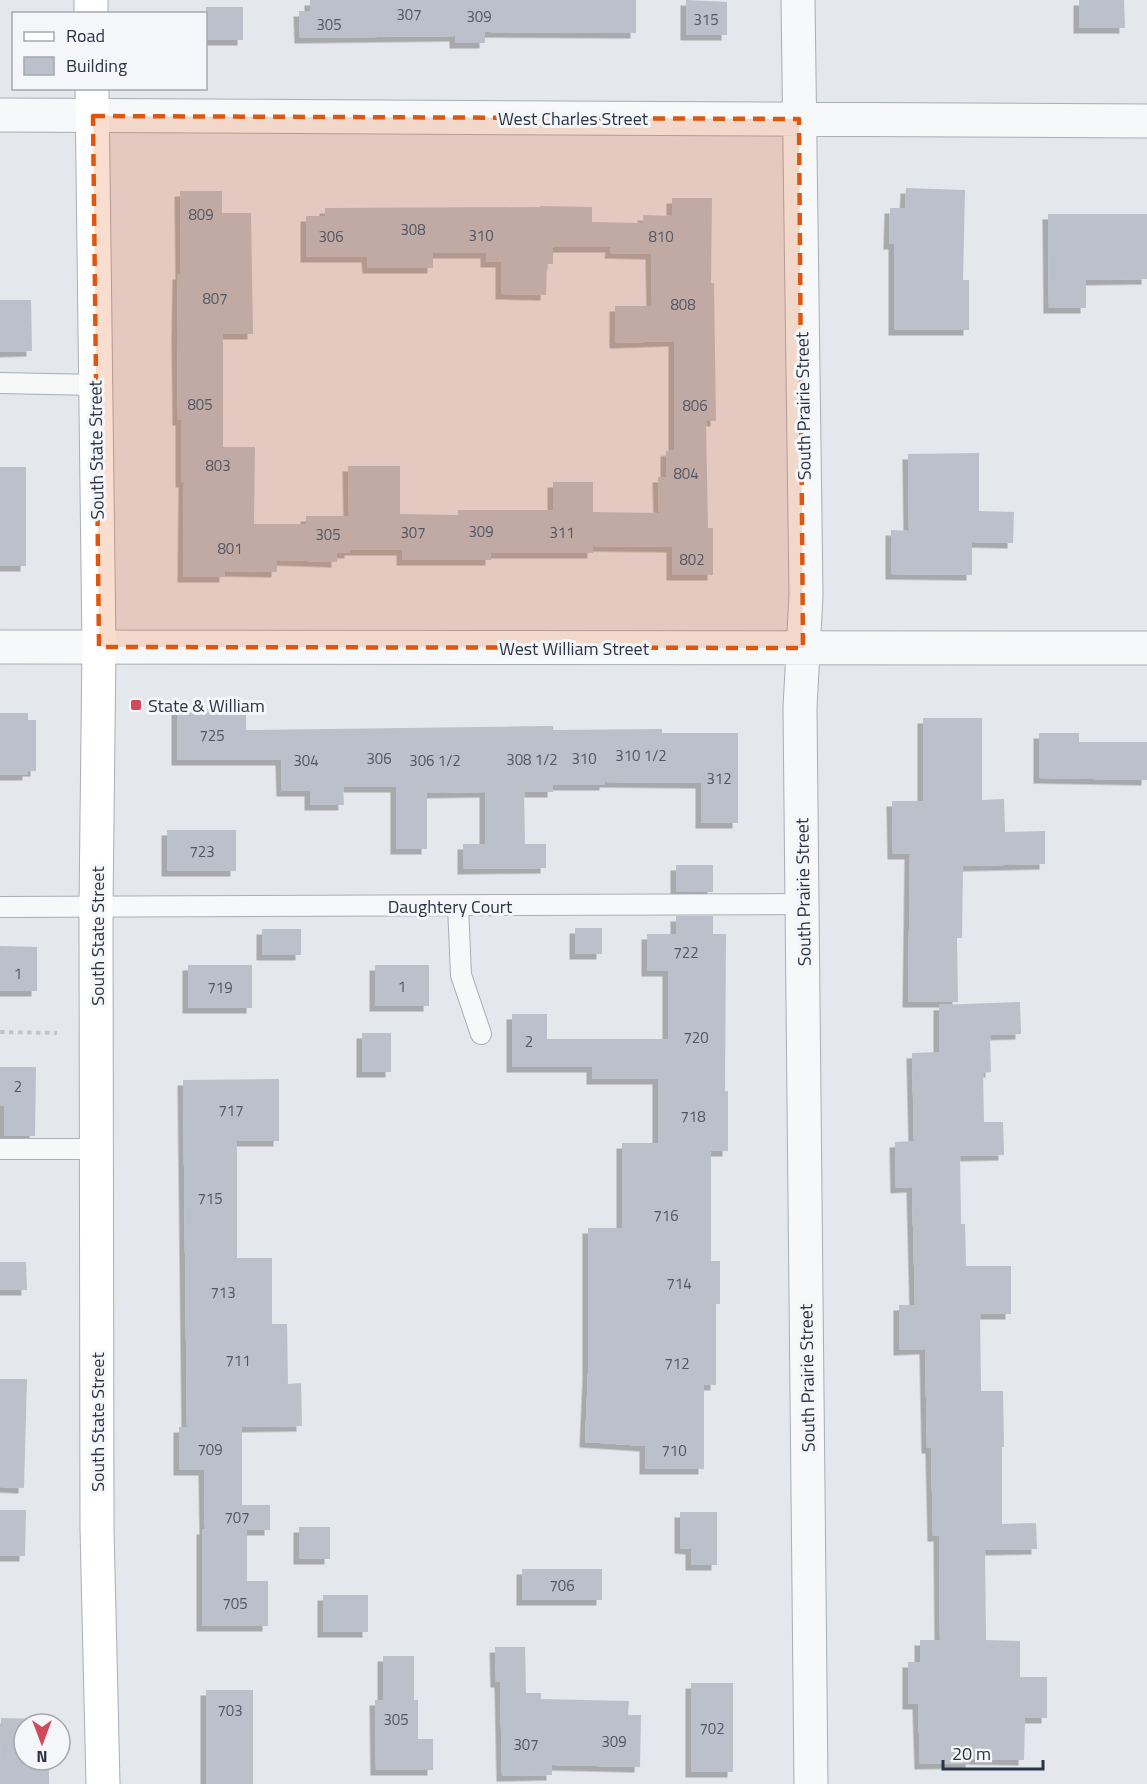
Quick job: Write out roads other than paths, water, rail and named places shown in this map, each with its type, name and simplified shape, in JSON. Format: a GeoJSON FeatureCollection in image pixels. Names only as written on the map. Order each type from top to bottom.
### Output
{"type":"FeatureCollection","features":[{"type":"Feature","properties":{"kind":"main road","name":"South State Street"},"geometry":{"type":"LineString","coordinates":[[92,102],[99,647],[96,907],[97,1528],[103,1784]]}},
{"type":"Feature","properties":{"kind":"street","name":"South Prairie Street"},"geometry":{"type":"LineString","coordinates":[[798,0],[806,595],[800,696],[811,1784]]}},
{"type":"Feature","properties":{"kind":"street","name":"West Charles Street"},"geometry":{"type":"LineString","coordinates":[[0,115],[92,102],[800,119],[1147,121]]}},
{"type":"Feature","properties":{"kind":"street","name":"West William Street"},"geometry":{"type":"LineString","coordinates":[[0,646],[1147,648]]}},
{"type":"Feature","properties":{"kind":"lane"},"geometry":{"type":"LineString","coordinates":[[0,383],[96,385]]}},
{"type":"Feature","properties":{"kind":"lane","name":"Daughtery Court"},"geometry":{"type":"LineString","coordinates":[[0,907],[803,904]]}},
{"type":"Feature","properties":{"kind":"lane"},"geometry":{"type":"LineString","coordinates":[[458,906],[461,975],[481,1034]]}},
{"type":"Feature","properties":{"kind":"lane"},"geometry":{"type":"LineString","coordinates":[[0,1149],[96,1149]]}},
{"type":"Feature","properties":{"kind":"place","name":"State & William"},"geometry":{"type":"Point","coordinates":[136,705]}}]}
